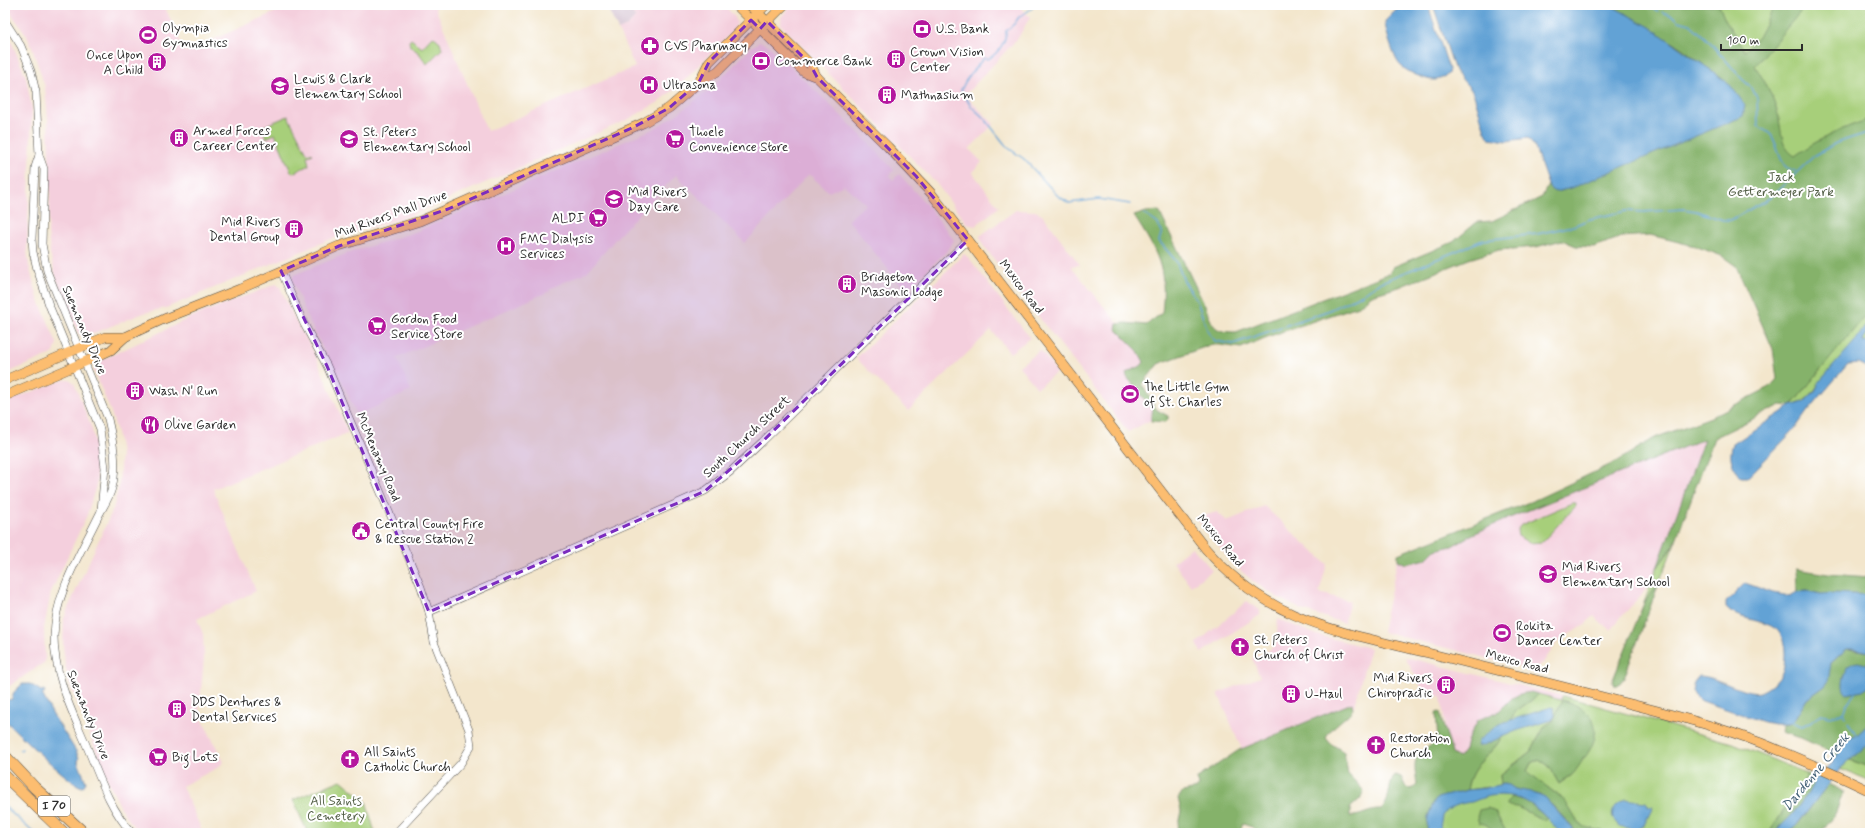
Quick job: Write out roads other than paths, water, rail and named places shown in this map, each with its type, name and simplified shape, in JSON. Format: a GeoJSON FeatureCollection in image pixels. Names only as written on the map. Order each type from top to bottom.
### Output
{"type":"FeatureCollection","features":[{"type":"Feature","properties":{"kind":"highway","name":"I 70"},"geometry":{"type":"LineString","coordinates":[[5,756],[35,788],[84,833]]}},
{"type":"Feature","properties":{"kind":"highway","name":"I 70"},"geometry":{"type":"LineString","coordinates":[[5,776],[64,833]]}},
{"type":"Feature","properties":{"kind":"highway"},"geometry":{"type":"LineString","coordinates":[[5,783],[24,795]]}},
{"type":"Feature","properties":{"kind":"main road","name":"Mexico Road"},"geometry":{"type":"LineString","coordinates":[[736,5],[804,72],[817,78]]}},
{"type":"Feature","properties":{"kind":"main road","name":"Mexico Road"},"geometry":{"type":"LineString","coordinates":[[750,5],[810,64],[817,78],[916,176],[968,240],[1207,550],[1234,578],[1262,599],[1300,619],[1335,631],[1544,682],[1715,728],[1761,743],[1870,791]]}},
{"type":"Feature","properties":{"kind":"main road","name":"Mid Rivers Mall Drive"},"geometry":{"type":"LineString","coordinates":[[699,82],[709,62],[766,5]]}},
{"type":"Feature","properties":{"kind":"main road","name":"Mid Rivers Mall Drive"},"geometry":{"type":"LineString","coordinates":[[5,396],[111,350],[126,337],[164,319],[339,246],[420,221],[640,124],[669,108],[699,82],[718,71],[784,5]]}},
{"type":"Feature","properties":{"kind":"main road","name":"Mid Rivers Mall Drive"},"geometry":{"type":"LineString","coordinates":[[5,380],[106,337],[126,337]]}},
{"type":"Feature","properties":{"kind":"street","name":"Suemandy Drive"},"geometry":{"type":"LineString","coordinates":[[5,21],[21,46],[34,81],[38,111],[39,154],[44,169],[42,219],[42,244],[44,258],[52,284],[108,419],[112,437],[114,475],[108,500],[101,510],[59,604],[54,635],[55,656],[61,683],[101,780],[114,808],[132,833]]}},
{"type":"Feature","properties":{"kind":"street","name":"Suemandy Drive"},"geometry":{"type":"LineString","coordinates":[[39,154],[35,168],[32,239],[33,252],[45,294],[100,429],[105,468],[101,497],[101,510]]}},
{"type":"Feature","properties":{"kind":"street","name":"South Church Street"},"geometry":{"type":"LineString","coordinates":[[429,612],[705,491],[730,472],[751,452],[968,240]]}},
{"type":"Feature","properties":{"kind":"street","name":"McMenamy Road"},"geometry":{"type":"LineString","coordinates":[[280,271],[304,324],[327,366],[421,587],[429,612],[434,642],[469,730],[471,746],[461,763],[396,833]]}},
{"type":"Feature","properties":{"kind":"water"},"geometry":{"type":"Polygon","coordinates":[[[1405,5],[1428,5],[1449,69],[1448,74],[1442,78],[1430,80],[1416,75],[1400,65],[1395,57],[1388,37],[1385,21],[1395,11],[1405,5]]]}},
{"type":"Feature","properties":{"kind":"water"},"geometry":{"type":"Polygon","coordinates":[[[1433,5],[1610,5],[1650,27],[1731,86],[1745,105],[1743,116],[1572,188],[1555,192],[1550,189],[1548,185],[1535,148],[1528,138],[1507,141],[1489,138],[1485,131],[1473,92],[1455,71],[1433,5]]]}},
{"type":"Feature","properties":{"kind":"water"},"geometry":{"type":"Polygon","coordinates":[[[1868,322],[1870,322],[1863,342],[1870,343],[1870,369],[1858,363],[1848,364],[1807,412],[1795,429],[1748,477],[1741,477],[1735,469],[1731,458],[1733,444],[1791,406],[1804,402],[1815,391],[1820,381],[1856,340],[1868,322]]]}},
{"type":"Feature","properties":{"kind":"water"},"geometry":{"type":"Polygon","coordinates":[[[1745,583],[1773,593],[1790,596],[1797,592],[1807,591],[1821,594],[1833,593],[1870,595],[1870,652],[1847,649],[1843,652],[1831,663],[1828,682],[1825,686],[1807,699],[1794,720],[1789,724],[1764,722],[1702,701],[1695,696],[1692,691],[1694,682],[1699,676],[1714,679],[1739,689],[1760,692],[1773,684],[1779,678],[1783,670],[1785,651],[1783,641],[1778,631],[1764,623],[1736,615],[1726,608],[1726,602],[1745,583]]]}},
{"type":"Feature","properties":{"kind":"water"},"geometry":{"type":"Polygon","coordinates":[[[1858,662],[1870,665],[1870,684],[1863,691],[1847,694],[1843,688],[1843,685],[1847,667],[1858,662]]]}},
{"type":"Feature","properties":{"kind":"water"},"geometry":{"type":"Polygon","coordinates":[[[22,684],[30,684],[41,691],[44,690],[45,692],[42,694],[79,758],[78,762],[86,782],[83,787],[77,785],[57,769],[5,720],[5,701],[12,699],[14,692],[22,684]]]}},
{"type":"Feature","properties":{"kind":"water"},"geometry":{"type":"Polygon","coordinates":[[[1551,707],[1554,708],[1555,716],[1552,720],[1516,731],[1481,746],[1477,746],[1479,740],[1499,724],[1551,707]]]}},
{"type":"Feature","properties":{"kind":"water"},"geometry":{"type":"Polygon","coordinates":[[[1870,723],[1869,743],[1840,769],[1796,826],[1788,833],[1777,833],[1780,827],[1791,816],[1807,795],[1815,780],[1830,765],[1849,739],[1858,734],[1870,723]]]}},
{"type":"Feature","properties":{"kind":"water"},"geometry":{"type":"Polygon","coordinates":[[[1504,784],[1545,798],[1574,830],[1570,833],[1560,833],[1538,810],[1530,804],[1522,799],[1502,795],[1487,796],[1472,802],[1459,804],[1451,808],[1442,816],[1439,833],[1428,833],[1427,824],[1429,815],[1437,798],[1467,790],[1504,784]]]}},
{"type":"Feature","properties":{"kind":"water"},"geometry":{"type":"Polygon","coordinates":[[[1625,799],[1646,802],[1649,807],[1653,807],[1644,825],[1636,830],[1619,826],[1613,819],[1613,810],[1625,799]]]}},
{"type":"Feature","properties":{"kind":"waterway"},"geometry":{"type":"LineString","coordinates":[[1034,5],[1031,9],[1019,17],[1006,31],[1006,35],[1000,48],[988,59],[984,58],[968,77],[961,90],[971,106],[985,119],[1007,147],[1024,159],[1058,196],[1069,203],[1099,199],[1130,204]]}},
{"type":"Feature","properties":{"kind":"waterway"},"geometry":{"type":"LineString","coordinates":[[1644,5],[1658,11]]}},
{"type":"Feature","properties":{"kind":"waterway"},"geometry":{"type":"LineString","coordinates":[[1662,12],[1673,16],[1679,21],[1690,24],[1710,42],[1742,79],[1752,88],[1757,98],[1758,126],[1771,135],[1782,161],[1789,169],[1795,171]]}},
{"type":"Feature","properties":{"kind":"waterway"},"geometry":{"type":"LineString","coordinates":[[1144,214],[1157,223],[1162,231],[1159,241],[1176,261],[1184,281],[1197,301],[1208,332],[1215,341],[1233,344],[1327,311],[1361,295],[1377,284],[1483,240],[1537,234],[1573,226],[1590,219],[1626,211],[1643,212],[1683,209],[1696,211],[1723,220],[1731,220],[1771,197],[1814,156],[1836,143],[1870,132]]}},
{"type":"Feature","properties":{"kind":"waterway"},"geometry":{"type":"LineString","coordinates":[[1843,713],[1846,705],[1855,693]]}},
{"type":"Feature","properties":{"kind":"waterway"},"geometry":{"type":"LineString","coordinates":[[1791,722],[1802,726],[1810,723],[1821,714],[1830,716],[1843,713],[1845,717]]}},
{"type":"Feature","properties":{"kind":"waterway","name":"Dardenne Creek"},"geometry":{"type":"LineString","coordinates":[[1848,722],[1857,736]]}},
{"type":"Feature","properties":{"kind":"waterway"},"geometry":{"type":"LineString","coordinates":[[5,807],[34,833]]}},
{"type":"Feature","properties":{"kind":"place","name":"U.S. Bank"},"geometry":{"type":"Point","coordinates":[922,29]}},
{"type":"Feature","properties":{"kind":"place","name":"Olympia Gymnastics"},"geometry":{"type":"Point","coordinates":[148,35]}},
{"type":"Feature","properties":{"kind":"place","name":"CVS Pharmacy"},"geometry":{"type":"Point","coordinates":[650,46]}},
{"type":"Feature","properties":{"kind":"place","name":"Crown Vision Center"},"geometry":{"type":"Point","coordinates":[896,59]}},
{"type":"Feature","properties":{"kind":"place","name":"Commerce Bank"},"geometry":{"type":"Point","coordinates":[761,61]}},
{"type":"Feature","properties":{"kind":"place","name":"Once Upon A Child"},"geometry":{"type":"Point","coordinates":[157,62]}},
{"type":"Feature","properties":{"kind":"place","name":"Ultrasona"},"geometry":{"type":"Point","coordinates":[649,85]}},
{"type":"Feature","properties":{"kind":"place","name":"Lewis & Clark Elementary School"},"geometry":{"type":"Point","coordinates":[280,86]}},
{"type":"Feature","properties":{"kind":"place","name":"Mathnasium"},"geometry":{"type":"Point","coordinates":[887,95]}},
{"type":"Feature","properties":{"kind":"place","name":"Armed Forces Career Center"},"geometry":{"type":"Point","coordinates":[179,138]}},
{"type":"Feature","properties":{"kind":"place","name":"St. Peters Elementary School"},"geometry":{"type":"Point","coordinates":[349,139]}},
{"type":"Feature","properties":{"kind":"place","name":"Thoele Convenience Store"},"geometry":{"type":"Point","coordinates":[675,139]}},
{"type":"Feature","properties":{"kind":"place","name":"Mid Rivers Day Care"},"geometry":{"type":"Point","coordinates":[614,199]}},
{"type":"Feature","properties":{"kind":"place","name":"ALDI"},"geometry":{"type":"Point","coordinates":[598,218]}},
{"type":"Feature","properties":{"kind":"place","name":"Mid Rivers Dental Group"},"geometry":{"type":"Point","coordinates":[294,229]}},
{"type":"Feature","properties":{"kind":"place","name":"FMC Dialysis Services"},"geometry":{"type":"Point","coordinates":[506,246]}},
{"type":"Feature","properties":{"kind":"place","name":"Bridgeton Masonic Lodge"},"geometry":{"type":"Point","coordinates":[847,284]}},
{"type":"Feature","properties":{"kind":"place","name":"Gordon Food Service Store"},"geometry":{"type":"Point","coordinates":[377,326]}},
{"type":"Feature","properties":{"kind":"place","name":"Wash N' Run"},"geometry":{"type":"Point","coordinates":[135,391]}},
{"type":"Feature","properties":{"kind":"place","name":"The Little Gym of St. Charles"},"geometry":{"type":"Point","coordinates":[1130,394]}},
{"type":"Feature","properties":{"kind":"place","name":"Olive Garden"},"geometry":{"type":"Point","coordinates":[150,425]}},
{"type":"Feature","properties":{"kind":"place","name":"Central County Fire & Rescue Station 2"},"geometry":{"type":"Point","coordinates":[361,531]}},
{"type":"Feature","properties":{"kind":"place","name":"Mid Rivers Elementary School"},"geometry":{"type":"Point","coordinates":[1548,574]}},
{"type":"Feature","properties":{"kind":"place","name":"Rokita Dancer Center"},"geometry":{"type":"Point","coordinates":[1502,633]}},
{"type":"Feature","properties":{"kind":"place","name":"St. Peters Church of Christ"},"geometry":{"type":"Point","coordinates":[1240,647]}},
{"type":"Feature","properties":{"kind":"place","name":"Mid Rivers Chiropractic"},"geometry":{"type":"Point","coordinates":[1446,685]}},
{"type":"Feature","properties":{"kind":"place","name":"U-Haul"},"geometry":{"type":"Point","coordinates":[1291,694]}},
{"type":"Feature","properties":{"kind":"place","name":"DDS Dentures & Dental Services"},"geometry":{"type":"Point","coordinates":[177,709]}},
{"type":"Feature","properties":{"kind":"place","name":"Restoration Church"},"geometry":{"type":"Point","coordinates":[1376,745]}},
{"type":"Feature","properties":{"kind":"place","name":"Big Lots"},"geometry":{"type":"Point","coordinates":[158,757]}},
{"type":"Feature","properties":{"kind":"place","name":"All Saints Catholic Church"},"geometry":{"type":"Point","coordinates":[350,759]}},
{"type":"Feature","properties":{"kind":"park label","name":"Jack Gettermeyer Park"},"geometry":{"type":"Point","coordinates":[1781,184]}},
{"type":"Feature","properties":{"kind":"park label","name":"All Saints Cemetery"},"geometry":{"type":"Point","coordinates":[336,808]}}]}
